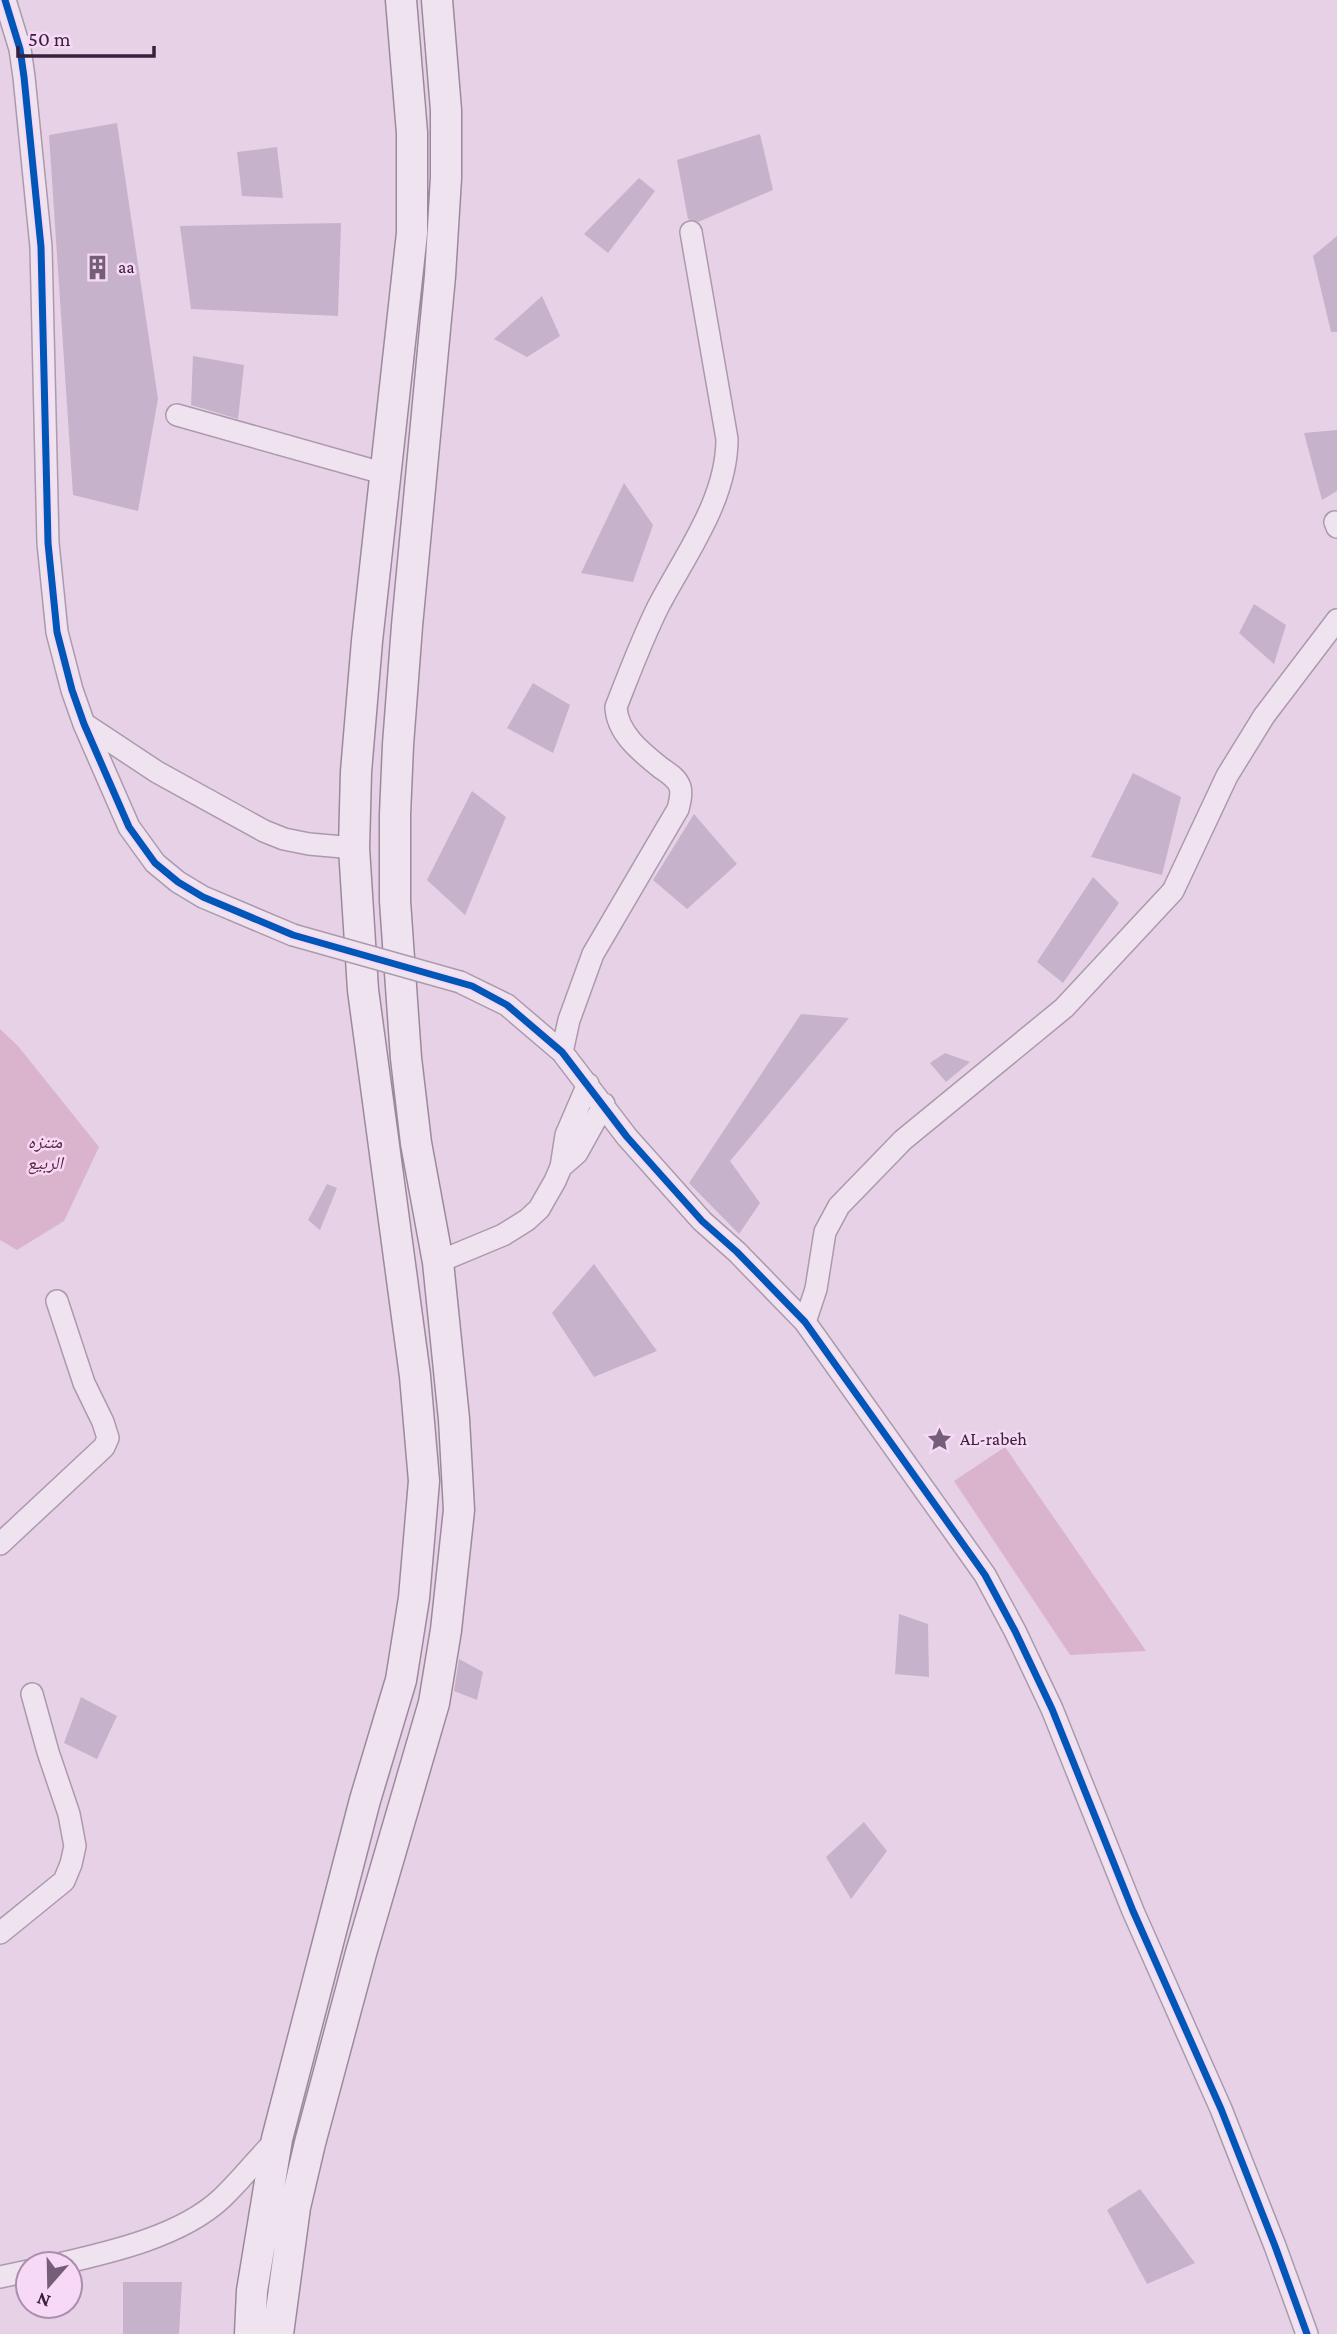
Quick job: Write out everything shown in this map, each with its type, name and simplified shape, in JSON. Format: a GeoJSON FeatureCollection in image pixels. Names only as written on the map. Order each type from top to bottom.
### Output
{"type":"FeatureCollection","features":[{"type":"Feature","properties":{"kind":"main road"},"geometry":{"type":"LineString","coordinates":[[250,2334],[253,2291],[277,2139],[379,1751],[401,1679],[414,1598],[424,1481],[415,1376],[363,990],[355,848],[356,772],[367,641],[412,233],[412,133],[401,0]]}},
{"type":"Feature","properties":{"kind":"main road"},"geometry":{"type":"LineString","coordinates":[[278,2334],[295,2207],[310,2143],[368,1928],[434,1703],[446,1630],[458,1510],[454,1419],[438,1262],[416,1143],[406,1058],[395,901],[394,815],[407,626],[440,275],[445,192],[446,110],[437,0]]}},
{"type":"Feature","properties":{"kind":"main road"},"geometry":{"type":"LineString","coordinates":[[379,1751],[419,1759]]}},
{"type":"Feature","properties":{"kind":"street"},"geometry":{"type":"LineString","coordinates":[[5,9],[20,48],[41,247],[48,543],[52,598],[65,666],[84,724],[129,827],[155,863],[178,882],[203,897],[293,935],[460,982],[507,1005],[562,1052],[627,1137],[702,1221],[737,1252],[805,1322],[985,1575],[1015,1631],[1052,1709],[1133,1911],[1221,2109],[1307,2334]]}},
{"type":"Feature","properties":{"kind":"street"},"geometry":{"type":"LineString","coordinates":[[562,1052],[569,1020],[593,954],[678,809],[680,799],[681,789],[676,779],[641,752],[620,726],[616,718],[616,707],[657,609],[713,507],[727,452],[691,232]]}},
{"type":"Feature","properties":{"kind":"street"},"geometry":{"type":"LineString","coordinates":[[177,415],[386,474]]}},
{"type":"Feature","properties":{"kind":"street"},"geometry":{"type":"LineString","coordinates":[[805,1322],[816,1289],[825,1232],[839,1206],[904,1140],[1064,1008],[1173,891],[1227,776],[1264,716],[1337,620]]}},
{"type":"Feature","properties":{"kind":"street"},"geometry":{"type":"LineString","coordinates":[[84,724],[157,772],[264,831],[284,839],[309,844],[355,848]]}},
{"type":"Feature","properties":{"kind":"street"},"geometry":{"type":"LineString","coordinates":[[438,1262],[503,1235],[527,1220],[549,1196],[561,1167],[566,1135],[588,1084]]}},
{"type":"Feature","properties":{"kind":"street"},"geometry":{"type":"LineString","coordinates":[[561,1167],[577,1153],[604,1104]]}},
{"type":"Feature","properties":{"kind":"street"},"geometry":{"type":"LineString","coordinates":[[0,1544],[104,1447],[108,1438],[84,1383],[57,1301]]}},
{"type":"Feature","properties":{"kind":"street"},"geometry":{"type":"LineString","coordinates":[[0,1933],[64,1881],[75,1846],[69,1814],[32,1694]]}},
{"type":"Feature","properties":{"kind":"street"},"geometry":{"type":"LineString","coordinates":[[84,2257],[146,2240],[186,2222],[221,2199],[277,2139]]}},
{"type":"Feature","properties":{"kind":"green space","name":"متنزه الربيع"},"geometry":{"type":"Polygon","coordinates":[[[0,1029],[18,1046],[99,1147],[64,1221],[17,1250],[0,1240],[0,1029]]]}},
{"type":"Feature","properties":{"kind":"green space"},"geometry":{"type":"Polygon","coordinates":[[[1005,1447],[1146,1651],[1070,1655],[954,1481],[1005,1447]]]}},
{"type":"Feature","properties":{"kind":"building","name":"aa"},"geometry":{"type":"Polygon","coordinates":[[[117,123],[158,399],[138,511],[73,495],[49,135],[117,123]]]}},
{"type":"Feature","properties":{"kind":"building"},"geometry":{"type":"Polygon","coordinates":[[[760,134],[773,190],[698,222],[688,219],[677,160],[760,134]]]}},
{"type":"Feature","properties":{"kind":"building"},"geometry":{"type":"Polygon","coordinates":[[[277,147],[283,198],[242,196],[237,152],[277,147]]]}},
{"type":"Feature","properties":{"kind":"building"},"geometry":{"type":"Polygon","coordinates":[[[639,178],[655,191],[608,253],[584,234],[639,178]]]}},
{"type":"Feature","properties":{"kind":"building","name":"aa"},"geometry":{"type":"Polygon","coordinates":[[[341,223],[338,316],[191,309],[180,226],[341,223]]]}},
{"type":"Feature","properties":{"kind":"building"},"geometry":{"type":"Polygon","coordinates":[[[1337,236],[1337,332],[1331,332],[1313,256],[1337,236]]]}},
{"type":"Feature","properties":{"kind":"building"},"geometry":{"type":"Polygon","coordinates":[[[542,296],[560,336],[527,357],[494,339],[542,296]]]}},
{"type":"Feature","properties":{"kind":"building"},"geometry":{"type":"Polygon","coordinates":[[[193,356],[244,365],[238,419],[191,405],[193,356]]]}},
{"type":"Feature","properties":{"kind":"building"},"geometry":{"type":"Polygon","coordinates":[[[1337,430],[1337,491],[1322,500],[1304,433],[1337,430]]]}},
{"type":"Feature","properties":{"kind":"building"},"geometry":{"type":"Polygon","coordinates":[[[624,483],[653,525],[633,582],[581,573],[624,483]]]}},
{"type":"Feature","properties":{"kind":"building"},"geometry":{"type":"Polygon","coordinates":[[[1254,604],[1286,625],[1274,664],[1239,633],[1254,604]]]}},
{"type":"Feature","properties":{"kind":"building"},"geometry":{"type":"Polygon","coordinates":[[[533,683],[570,705],[553,753],[507,728],[533,683]]]}},
{"type":"Feature","properties":{"kind":"building"},"geometry":{"type":"Polygon","coordinates":[[[1133,773],[1181,797],[1162,875],[1091,857],[1133,773]]]}},
{"type":"Feature","properties":{"kind":"building"},"geometry":{"type":"Polygon","coordinates":[[[472,791],[506,817],[465,915],[427,880],[472,791]]]}},
{"type":"Feature","properties":{"kind":"building"},"geometry":{"type":"Polygon","coordinates":[[[694,814],[737,864],[687,909],[653,880],[694,814]]]}},
{"type":"Feature","properties":{"kind":"building"},"geometry":{"type":"Polygon","coordinates":[[[1093,877],[1119,903],[1063,983],[1037,962],[1093,877]]]}},
{"type":"Feature","properties":{"kind":"building"},"geometry":{"type":"Polygon","coordinates":[[[801,1014],[849,1018],[730,1161],[760,1203],[739,1234],[689,1183],[801,1014]]]}},
{"type":"Feature","properties":{"kind":"building"},"geometry":{"type":"Polygon","coordinates":[[[945,1053],[970,1062],[946,1082],[930,1063],[945,1053]]]}},
{"type":"Feature","properties":{"kind":"building"},"geometry":{"type":"Polygon","coordinates":[[[327,1184],[337,1188],[320,1230],[308,1220],[327,1184]]]}},
{"type":"Feature","properties":{"kind":"building"},"geometry":{"type":"Polygon","coordinates":[[[594,1264],[657,1351],[594,1377],[552,1313],[594,1264]]]}},
{"type":"Feature","properties":{"kind":"building"},"geometry":{"type":"Polygon","coordinates":[[[899,1614],[928,1624],[929,1677],[895,1674],[899,1614]]]}},
{"type":"Feature","properties":{"kind":"building"},"geometry":{"type":"Polygon","coordinates":[[[459,1659],[483,1672],[477,1700],[454,1691],[459,1659]]]}},
{"type":"Feature","properties":{"kind":"building"},"geometry":{"type":"Polygon","coordinates":[[[81,1697],[117,1716],[97,1759],[64,1743],[81,1697]]]}},
{"type":"Feature","properties":{"kind":"building"},"geometry":{"type":"Polygon","coordinates":[[[864,1822],[887,1851],[851,1899],[826,1857],[864,1822]]]}},
{"type":"Feature","properties":{"kind":"building"},"geometry":{"type":"Polygon","coordinates":[[[1140,2189],[1195,2263],[1147,2284],[1107,2210],[1140,2189]]]}},
{"type":"Feature","properties":{"kind":"building"},"geometry":{"type":"Polygon","coordinates":[[[123,2282],[182,2282],[179,2334],[123,2334],[123,2282]]]}},
{"type":"Feature","properties":{"kind":"cycle path"},"geometry":{"type":"LineString","coordinates":[[5,0],[20,49],[41,247],[48,543],[57,632],[84,724],[129,827],[155,863],[178,882],[203,897],[293,935],[472,986],[507,1005],[562,1052],[627,1137],[702,1221],[737,1252],[805,1322],[985,1575],[1015,1631],[1052,1709],[1133,1911],[1221,2109],[1307,2334]]}},
{"type":"Feature","properties":{"kind":"place","name":"aa"},"geometry":{"type":"Point","coordinates":[98,267]}},
{"type":"Feature","properties":{"kind":"place","name":"AL-rabeh"},"geometry":{"type":"Point","coordinates":[940,1439]}}]}
